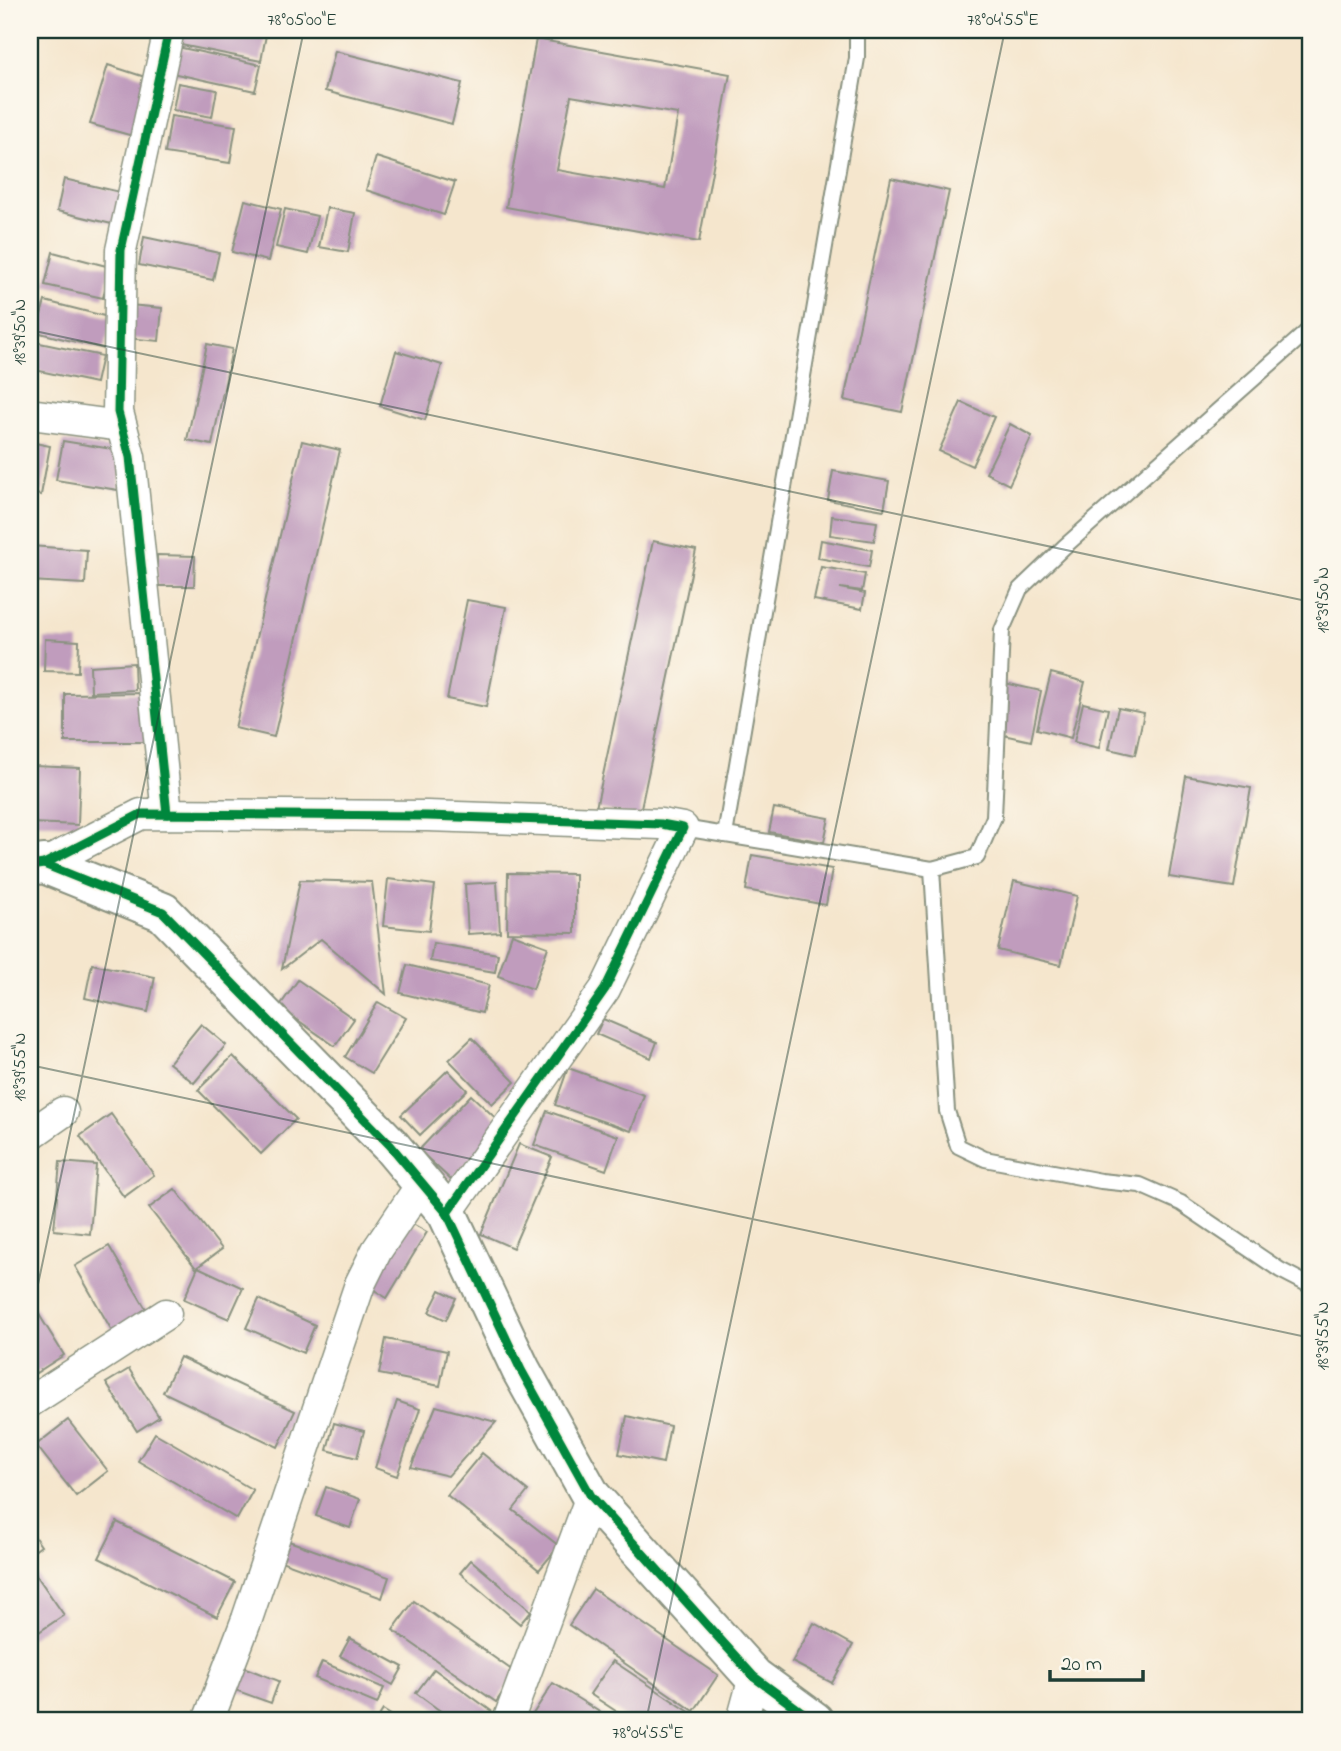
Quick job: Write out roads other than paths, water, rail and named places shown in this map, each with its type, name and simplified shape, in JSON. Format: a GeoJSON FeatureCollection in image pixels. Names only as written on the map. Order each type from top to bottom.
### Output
{"type":"FeatureCollection","features":[{"type":"Feature","properties":{"kind":"street"},"geometry":{"type":"LineString","coordinates":[[167,814],[130,457],[118,412],[121,250],[169,30]]}},
{"type":"Feature","properties":{"kind":"street"},"geometry":{"type":"LineString","coordinates":[[30,414],[121,426]]}},
{"type":"Feature","properties":{"kind":"street"},"geometry":{"type":"LineString","coordinates":[[37,865],[141,814],[427,816],[661,824],[683,828],[605,989],[447,1213]]}},
{"type":"Feature","properties":{"kind":"street"},"geometry":{"type":"LineString","coordinates":[[37,865],[163,912],[390,1145],[447,1213],[521,1370],[592,1496],[754,1677],[814,1721]]}},
{"type":"Feature","properties":{"kind":"street"},"geometry":{"type":"LineString","coordinates":[[30,1135],[63,1112]]}},
{"type":"Feature","properties":{"kind":"street"},"geometry":{"type":"LineString","coordinates":[[208,1721],[247,1619],[360,1284],[377,1250],[423,1182]]}},
{"type":"Feature","properties":{"kind":"street"},"geometry":{"type":"LineString","coordinates":[[30,1402],[166,1314]]}},
{"type":"Feature","properties":{"kind":"street"},"geometry":{"type":"LineString","coordinates":[[508,1721],[592,1496]]}},
{"type":"Feature","properties":{"kind":"street"},"geometry":{"type":"LineString","coordinates":[[742,1721],[754,1677]]}},
{"type":"Feature","properties":{"kind":"lane"},"geometry":{"type":"LineString","coordinates":[[725,835],[857,58],[857,37],[854,30]]}},
{"type":"Feature","properties":{"kind":"lane"},"geometry":{"type":"LineString","coordinates":[[683,828],[932,869],[977,857],[993,817],[1002,630],[1020,589],[1311,328]]}},
{"type":"Feature","properties":{"kind":"lane"},"geometry":{"type":"LineString","coordinates":[[932,869],[947,1111],[958,1146],[985,1159],[1101,1181],[1140,1185],[1181,1203],[1280,1270],[1311,1286]]}}]}
